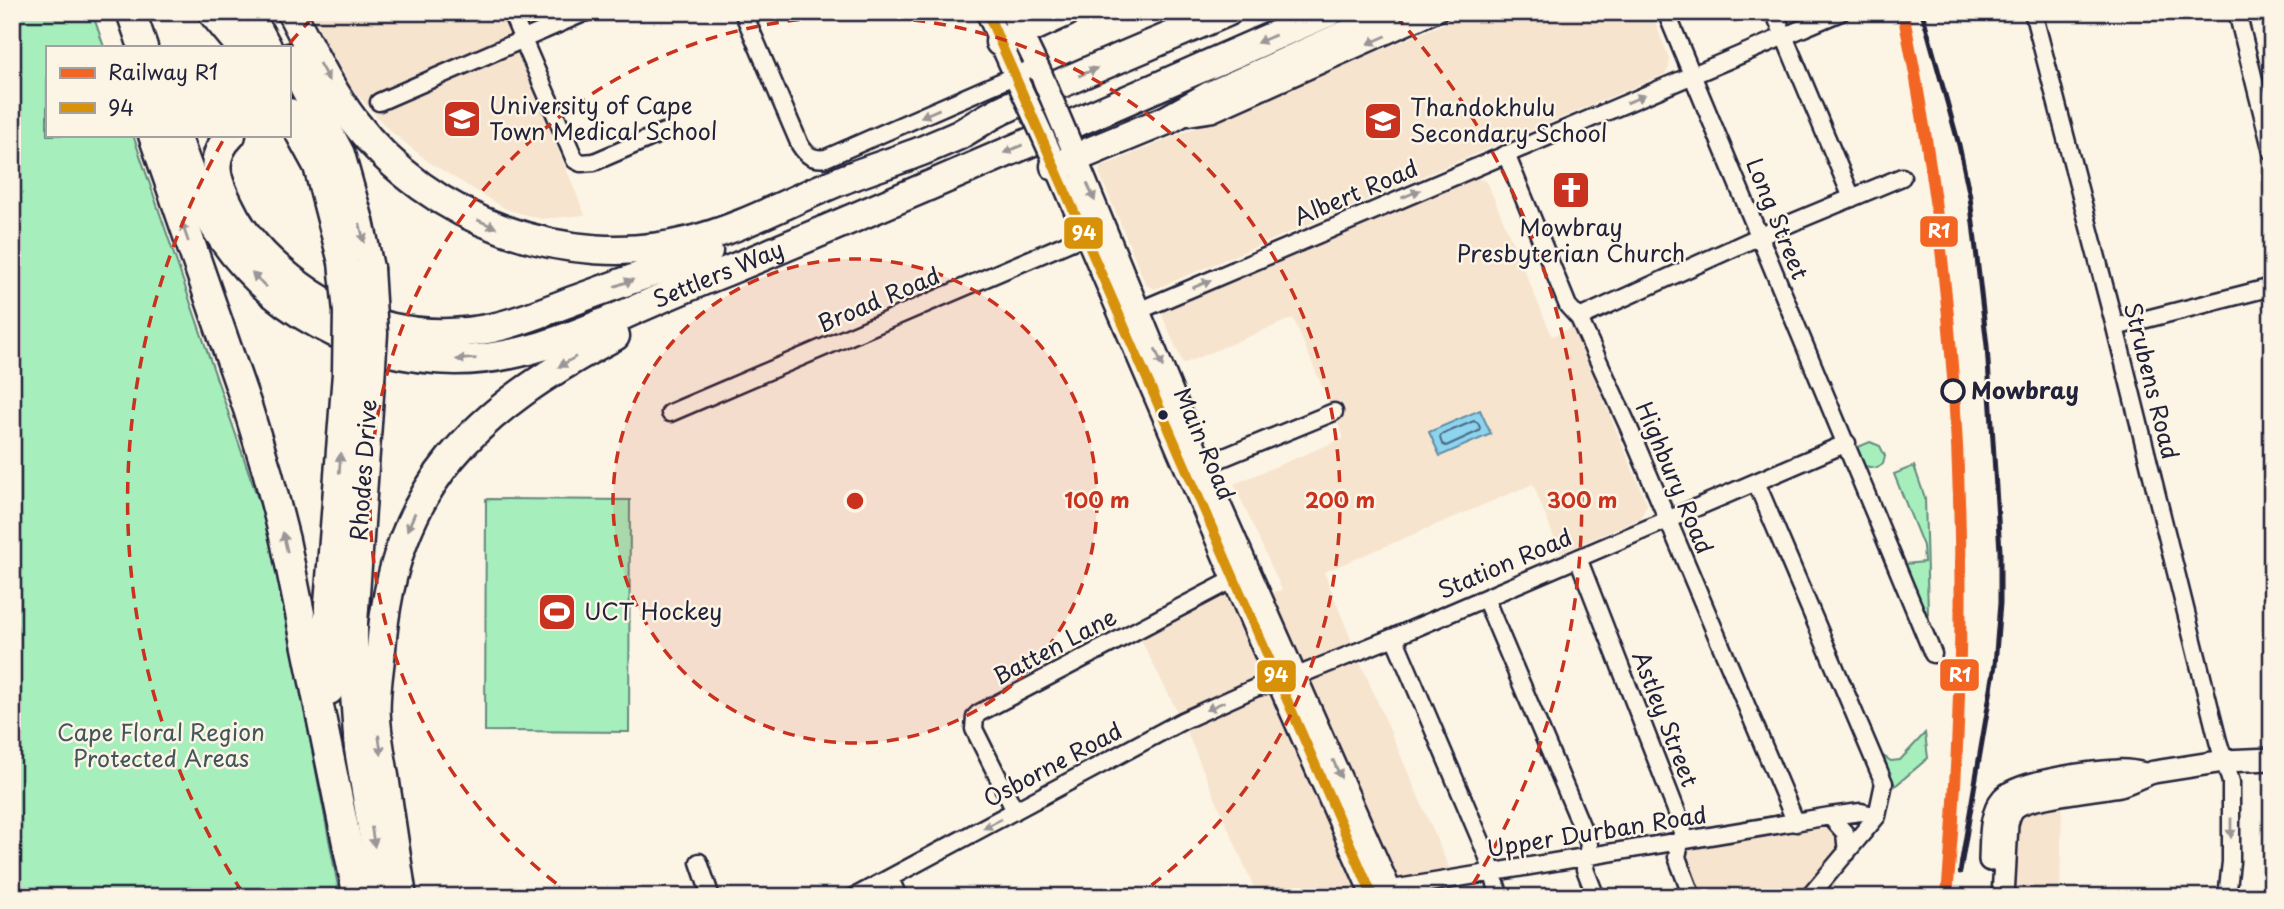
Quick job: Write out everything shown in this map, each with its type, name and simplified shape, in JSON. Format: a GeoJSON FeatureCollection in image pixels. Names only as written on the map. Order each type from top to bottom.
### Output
{"type":"FeatureCollection","features":[{"type":"Feature","properties":{"kind":"highway"},"geometry":{"type":"LineString","coordinates":[[212,12],[241,46]]}},
{"type":"Feature","properties":{"kind":"highway"},"geometry":{"type":"LineString","coordinates":[[248,12],[266,46]]}},
{"type":"Feature","properties":{"kind":"highway"},"geometry":{"type":"LineString","coordinates":[[264,12],[282,46]]}},
{"type":"Feature","properties":{"kind":"highway","name":"Settlers Way"},"geometry":{"type":"LineString","coordinates":[[291,12],[354,121],[383,154],[416,183],[450,206],[495,227],[537,241],[622,250],[687,242],[731,228],[842,180],[919,152],[958,135],[1003,109],[1227,12]]}},
{"type":"Feature","properties":{"kind":"highway"},"geometry":{"type":"LineString","coordinates":[[1011,29],[1066,12]]}},
{"type":"Feature","properties":{"kind":"highway","name":"Settlers Way"},"geometry":{"type":"LineString","coordinates":[[176,136],[192,182],[225,242],[244,266],[291,308],[361,345],[418,357],[479,359],[521,353],[581,333],[1329,12]]}},
{"type":"Feature","properties":{"kind":"highway"},"geometry":{"type":"LineString","coordinates":[[1063,156],[1167,120],[1210,96],[1397,12]]}},
{"type":"Feature","properties":{"kind":"highway","name":"Rhodes Drive"},"geometry":{"type":"LineString","coordinates":[[290,60],[340,154],[353,198],[356,265],[373,333],[358,377],[353,667],[359,749],[384,897]]}},
{"type":"Feature","properties":{"kind":"highway"},"geometry":{"type":"LineString","coordinates":[[290,87],[353,198]]}},
{"type":"Feature","properties":{"kind":"highway"},"geometry":{"type":"LineString","coordinates":[[290,116],[318,166],[324,192]]}},
{"type":"Feature","properties":{"kind":"highway"},"geometry":{"type":"LineString","coordinates":[[153,136],[265,464],[285,540],[358,897]]}},
{"type":"Feature","properties":{"kind":"highway"},"geometry":{"type":"LineString","coordinates":[[230,136],[221,146],[216,159],[219,184],[237,220],[272,263],[310,293],[357,318],[379,326],[427,333],[494,328],[670,266],[848,193],[919,152]]}},
{"type":"Feature","properties":{"kind":"highway"},"geometry":{"type":"LineString","coordinates":[[290,136],[300,147],[324,192],[356,265]]}},
{"type":"Feature","properties":{"kind":"highway"},"geometry":{"type":"LineString","coordinates":[[402,897],[375,717],[384,613],[391,580],[417,508],[451,456],[509,401],[581,354],[640,322],[687,287]]}},
{"type":"Feature","properties":{"kind":"highway"},"geometry":{"type":"LineString","coordinates":[[337,787],[327,638],[358,377]]}},
{"type":"Feature","properties":{"kind":"main road","name":"Main Road"},"geometry":{"type":"LineString","coordinates":[[987,12],[1011,29],[1039,70],[1086,235],[1131,314]]}},
{"type":"Feature","properties":{"kind":"main road","name":"Main Road"},"geometry":{"type":"LineString","coordinates":[[1011,29],[1017,80],[1106,226],[1131,314],[1195,470],[1382,894]]}},
{"type":"Feature","properties":{"kind":"main road"},"geometry":{"type":"LineString","coordinates":[[1988,897],[1992,829],[2004,810],[2019,804],[2024,794],[2120,785],[2145,774],[2224,761],[2272,760]]}},
{"type":"Feature","properties":{"kind":"main road"},"geometry":{"type":"LineString","coordinates":[[2003,897],[2007,824],[2004,810]]}},
{"type":"Feature","properties":{"kind":"street"},"geometry":{"type":"LineString","coordinates":[[511,12],[573,156],[581,163],[594,162],[664,132]]}},
{"type":"Feature","properties":{"kind":"street"},"geometry":{"type":"LineString","coordinates":[[379,102],[586,12]]}},
{"type":"Feature","properties":{"kind":"street"},"geometry":{"type":"LineString","coordinates":[[743,12],[800,145],[809,157],[817,160],[1039,70]]}},
{"type":"Feature","properties":{"kind":"street"},"geometry":{"type":"LineString","coordinates":[[1167,120],[1213,113],[1439,12]]}},
{"type":"Feature","properties":{"kind":"street","name":"Long Street"},"geometry":{"type":"LineString","coordinates":[[1666,12],[1933,654]]}},
{"type":"Feature","properties":{"kind":"street"},"geometry":{"type":"LineString","coordinates":[[1773,12],[1852,198]]}},
{"type":"Feature","properties":{"kind":"street","name":"Albert Road"},"geometry":{"type":"LineString","coordinates":[[1131,314],[1840,12]]}},
{"type":"Feature","properties":{"kind":"street","name":"Strubens Road"},"geometry":{"type":"LineString","coordinates":[[2033,12],[2231,782],[2231,862],[2227,897]]}},
{"type":"Feature","properties":{"kind":"street"},"geometry":{"type":"LineString","coordinates":[[2237,12],[2272,152]]}},
{"type":"Feature","properties":{"kind":"street","name":"Highbury Road"},"geometry":{"type":"LineString","coordinates":[[1506,154],[1568,306],[1579,318],[1629,428],[1796,823]]}},
{"type":"Feature","properties":{"kind":"street"},"geometry":{"type":"LineString","coordinates":[[1579,318],[1760,236],[1902,177]]}},
{"type":"Feature","properties":{"kind":"street","name":"Broad Road"},"geometry":{"type":"LineString","coordinates":[[670,413],[1106,226]]}},
{"type":"Feature","properties":{"kind":"street"},"geometry":{"type":"LineString","coordinates":[[2115,327],[2272,287]]}},
{"type":"Feature","properties":{"kind":"street"},"geometry":{"type":"LineString","coordinates":[[1195,470],[1334,412]]}},
{"type":"Feature","properties":{"kind":"street","name":"Station Road"},"geometry":{"type":"LineString","coordinates":[[1287,679],[1485,598],[1847,443]]}},
{"type":"Feature","properties":{"kind":"street"},"geometry":{"type":"LineString","coordinates":[[1756,482],[1883,777],[1884,788],[1877,816],[1809,897]]}},
{"type":"Feature","properties":{"kind":"street","name":"Astley Street"},"geometry":{"type":"LineString","coordinates":[[1578,558],[1683,828],[1677,857],[1692,897]]}},
{"type":"Feature","properties":{"kind":"street","name":"Batten Lane"},"geometry":{"type":"LineString","coordinates":[[1015,811],[974,729],[975,717],[1241,575]]}},
{"type":"Feature","properties":{"kind":"street"},"geometry":{"type":"LineString","coordinates":[[1485,598],[1589,844],[1585,869],[1597,897]]}},
{"type":"Feature","properties":{"kind":"street"},"geometry":{"type":"LineString","coordinates":[[1394,636],[1488,855],[1500,897]]}},
{"type":"Feature","properties":{"kind":"street","name":"Osborne Road"},"geometry":{"type":"LineString","coordinates":[[854,897],[1182,721],[1255,688],[1287,679]]}},
{"type":"Feature","properties":{"kind":"street","name":"Upper Durban Road"},"geometry":{"type":"LineString","coordinates":[[1382,894],[1492,871],[1830,816],[1861,812],[1877,816]]}},
{"type":"Feature","properties":{"kind":"street"},"geometry":{"type":"LineString","coordinates":[[1830,816],[1845,833],[1847,853]]}},
{"type":"Feature","properties":{"kind":"street"},"geometry":{"type":"LineString","coordinates":[[699,862],[711,897]]}},
{"type":"Feature","properties":{"kind":"street"},"geometry":{"type":"LineString","coordinates":[[890,878],[898,897]]}},
{"type":"Feature","properties":{"kind":"shaded area","name":"University of Cape Town Medical School"},"geometry":{"type":"Polygon","coordinates":[[[311,12],[502,12],[585,215],[541,219],[506,209],[430,163],[388,129],[344,80],[311,12]]]}},
{"type":"Feature","properties":{"kind":"shaded area","name":"Thandokhulu Secondary School"},"geometry":{"type":"Polygon","coordinates":[[[1472,12],[1651,12],[1669,58],[1669,67],[1665,74],[1155,289],[1146,285],[1099,172],[1101,167],[1472,12]]]}},
{"type":"Feature","properties":{"kind":"shaded area"},"geometry":{"type":"Polygon","coordinates":[[[1475,177],[1487,182],[1552,336],[1573,327],[1647,504],[1641,518],[1560,553],[1533,484],[1324,572],[1454,879],[1459,897],[1258,897],[1182,721],[1136,630],[1249,571],[1260,595],[1282,590],[1234,484],[1344,438],[1293,318],[1183,364],[1162,315],[1165,307],[1475,177]]]}},
{"type":"Feature","properties":{"kind":"shaded area"},"geometry":{"type":"Polygon","coordinates":[[[2062,803],[2060,897],[2008,897],[2012,827],[2020,812],[2062,803]]]}},
{"type":"Feature","properties":{"kind":"shaded area"},"geometry":{"type":"Polygon","coordinates":[[[1830,816],[1847,853],[1809,897],[1692,897],[1680,842],[1830,816]]]}},
{"type":"Feature","properties":{"kind":"green space","name":"Cape Floral Region Protected Areas"},"geometry":{"type":"Polygon","coordinates":[[[12,12],[92,12],[104,46],[46,46],[46,136],[133,136],[272,540],[340,897],[12,897],[12,12]]]}},
{"type":"Feature","properties":{"kind":"green space"},"geometry":{"type":"Polygon","coordinates":[[[1870,442],[1880,446],[1885,456],[1883,464],[1877,468],[1864,466],[1856,450],[1870,442]]]}},
{"type":"Feature","properties":{"kind":"green space"},"geometry":{"type":"Polygon","coordinates":[[[1914,466],[1925,498],[1928,613],[1925,613],[1904,564],[1924,562],[1923,546],[1894,474],[1914,466]]]}},
{"type":"Feature","properties":{"kind":"green space"},"geometry":{"type":"Polygon","coordinates":[[[486,499],[630,500],[629,732],[485,731],[486,499]]]}},
{"type":"Feature","properties":{"kind":"green space"},"geometry":{"type":"Polygon","coordinates":[[[1925,733],[1928,758],[1895,786],[1883,756],[1891,761],[1900,760],[1925,733]]]}},
{"type":"Feature","properties":{"kind":"water"},"geometry":{"type":"Polygon","coordinates":[[[1480,410],[1491,434],[1440,456],[1429,432],[1480,410]]]}},
{"type":"Feature","properties":{"kind":"railway"},"geometry":{"type":"LineString","coordinates":[[1922,12],[1959,145],[1970,197],[1987,346],[2000,551],[2000,603],[1995,665],[1960,872]]}},
{"type":"Feature","properties":{"kind":"rail line","name":"R1"},"geometry":{"type":"LineString","coordinates":[[1903,12],[1939,231],[1957,453],[1960,675],[1947,897]]}},
{"type":"Feature","properties":{"kind":"transit line","name":"94"},"geometry":{"type":"LineString","coordinates":[[987,12],[1373,897]]}},
{"type":"Feature","properties":{"kind":"place","name":"University of Cape Town Medical School"},"geometry":{"type":"Point","coordinates":[462,119]}},
{"type":"Feature","properties":{"kind":"place","name":"Thandokhulu Secondary School"},"geometry":{"type":"Point","coordinates":[1383,121]}},
{"type":"Feature","properties":{"kind":"place","name":"Mowbray Presbyterian Church"},"geometry":{"type":"Point","coordinates":[1571,190]}},
{"type":"Feature","properties":{"kind":"place","name":"Mowbray"},"geometry":{"type":"Point","coordinates":[1953,391]}},
{"type":"Feature","properties":{"kind":"place","name":"UCT Hockey"},"geometry":{"type":"Point","coordinates":[557,612]}}]}
